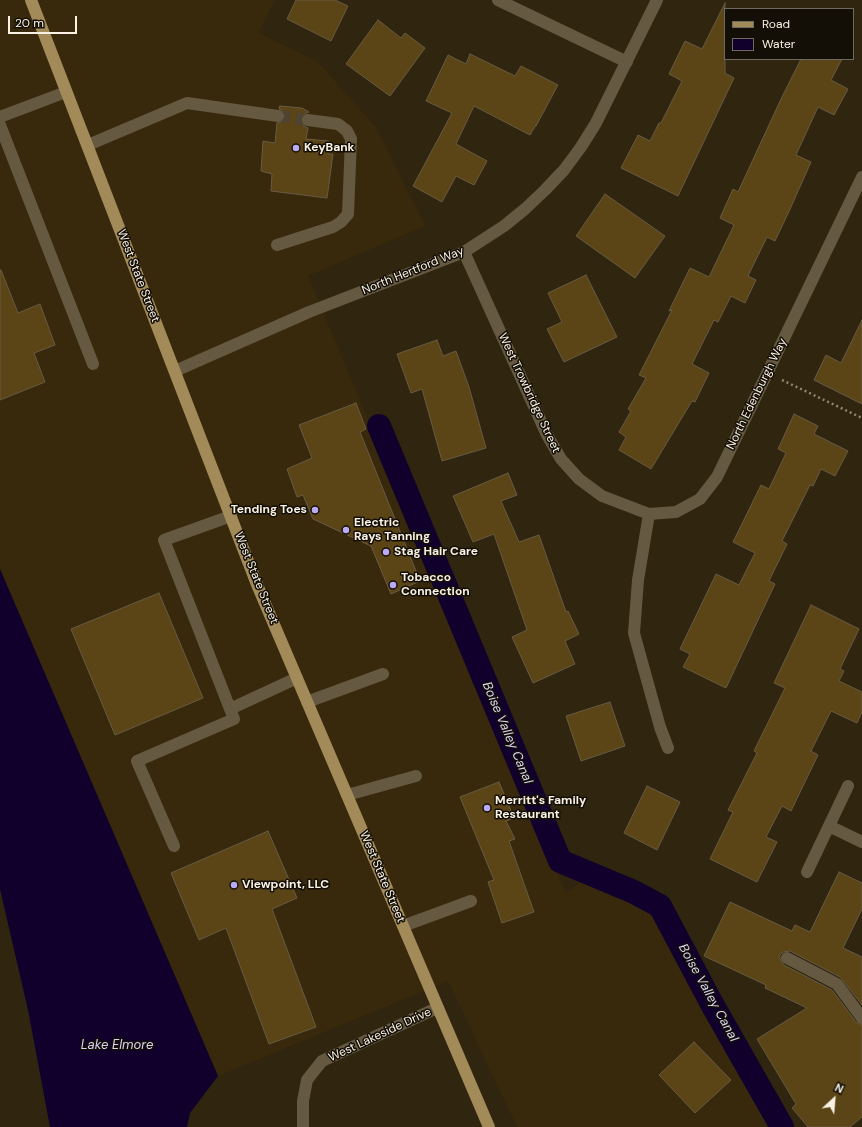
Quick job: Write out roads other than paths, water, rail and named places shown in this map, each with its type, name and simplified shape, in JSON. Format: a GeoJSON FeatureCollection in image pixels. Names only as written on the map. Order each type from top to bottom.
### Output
{"type":"FeatureCollection","features":[{"type":"Feature","properties":{"kind":"main road","name":"West State Street"},"geometry":{"type":"LineString","coordinates":[[31,0],[258,587],[489,1127]]}},
{"type":"Feature","properties":{"kind":"street"},"geometry":{"type":"LineString","coordinates":[[498,0],[627,62]]}},
{"type":"Feature","properties":{"kind":"street","name":"North Hertford Way"},"geometry":{"type":"LineString","coordinates":[[175,371],[309,312],[464,252],[504,226],[525,209],[564,170],[581,147],[596,123],[657,0]]}},
{"type":"Feature","properties":{"kind":"street"},"geometry":{"type":"LineString","coordinates":[[0,117],[66,92]]}},
{"type":"Feature","properties":{"kind":"street"},"geometry":{"type":"LineString","coordinates":[[88,145],[188,103],[278,116]]}},
{"type":"Feature","properties":{"kind":"street"},"geometry":{"type":"LineString","coordinates":[[277,245],[333,227],[341,222],[348,214],[351,139],[347,131],[338,124],[308,120]]}},
{"type":"Feature","properties":{"kind":"street"},"geometry":{"type":"LineString","coordinates":[[0,125],[93,364]]}},
{"type":"Feature","properties":{"kind":"street","name":"North Edenburgh Way"},"geometry":{"type":"LineString","coordinates":[[649,514],[676,512],[700,499],[717,477],[862,177]]}},
{"type":"Feature","properties":{"kind":"street","name":"West Trowbridge Street"},"geometry":{"type":"LineString","coordinates":[[464,252],[547,435],[561,459],[579,479],[602,496],[649,514]]}},
{"type":"Feature","properties":{"kind":"street"},"geometry":{"type":"LineString","coordinates":[[649,514],[638,580],[634,633],[660,727],[668,748]]}},
{"type":"Feature","properties":{"kind":"street"},"geometry":{"type":"LineString","coordinates":[[174,846],[138,761],[234,719],[164,540],[231,516]]}},
{"type":"Feature","properties":{"kind":"street"},"geometry":{"type":"LineString","coordinates":[[307,702],[383,674]]}},
{"type":"Feature","properties":{"kind":"street"},"geometry":{"type":"LineString","coordinates":[[230,709],[297,678]]}},
{"type":"Feature","properties":{"kind":"street"},"geometry":{"type":"LineString","coordinates":[[347,795],[416,776]]}},
{"type":"Feature","properties":{"kind":"street"},"geometry":{"type":"LineString","coordinates":[[807,872],[848,786]]}},
{"type":"Feature","properties":{"kind":"street"},"geometry":{"type":"LineString","coordinates":[[829,826],[862,842]]}},
{"type":"Feature","properties":{"kind":"street"},"geometry":{"type":"LineString","coordinates":[[403,926],[471,901]]}},
{"type":"Feature","properties":{"kind":"street"},"geometry":{"type":"LineString","coordinates":[[787,958],[837,984],[862,1018]]}},
{"type":"Feature","properties":{"kind":"street","name":"West Lakeside Drive"},"geometry":{"type":"LineString","coordinates":[[304,1127],[302,1101],[307,1080],[322,1061],[437,1008]]}},
{"type":"Feature","properties":{"kind":"water","name":"Lake Elmore"},"geometry":{"type":"Polygon","coordinates":[[[0,569],[218,1076],[190,1113],[187,1127],[50,1127],[28,1010],[0,889],[0,569]]]}},
{"type":"Feature","properties":{"kind":"waterway","name":"Boise Valley Canal"},"geometry":{"type":"LineString","coordinates":[[379,426],[560,861],[634,892],[660,906],[712,1004],[782,1127]]}},
{"type":"Feature","properties":{"kind":"tunnel"},"geometry":{"type":"LineString","coordinates":[[278,116],[308,120]]}},
{"type":"Feature","properties":{"kind":"place","name":"KeyBank"},"geometry":{"type":"Point","coordinates":[296,148]}},
{"type":"Feature","properties":{"kind":"place","name":"Tending Toes"},"geometry":{"type":"Point","coordinates":[315,510]}},
{"type":"Feature","properties":{"kind":"place","name":"Electric Rays Tanning"},"geometry":{"type":"Point","coordinates":[346,530]}},
{"type":"Feature","properties":{"kind":"place","name":"Stag Hair Care"},"geometry":{"type":"Point","coordinates":[386,552]}},
{"type":"Feature","properties":{"kind":"place","name":"Tobacco Connection"},"geometry":{"type":"Point","coordinates":[393,585]}},
{"type":"Feature","properties":{"kind":"place","name":"Merritt's Family Restaurant"},"geometry":{"type":"Point","coordinates":[487,808]}},
{"type":"Feature","properties":{"kind":"place","name":"Viewpoint, LLC"},"geometry":{"type":"Point","coordinates":[234,885]}}]}
